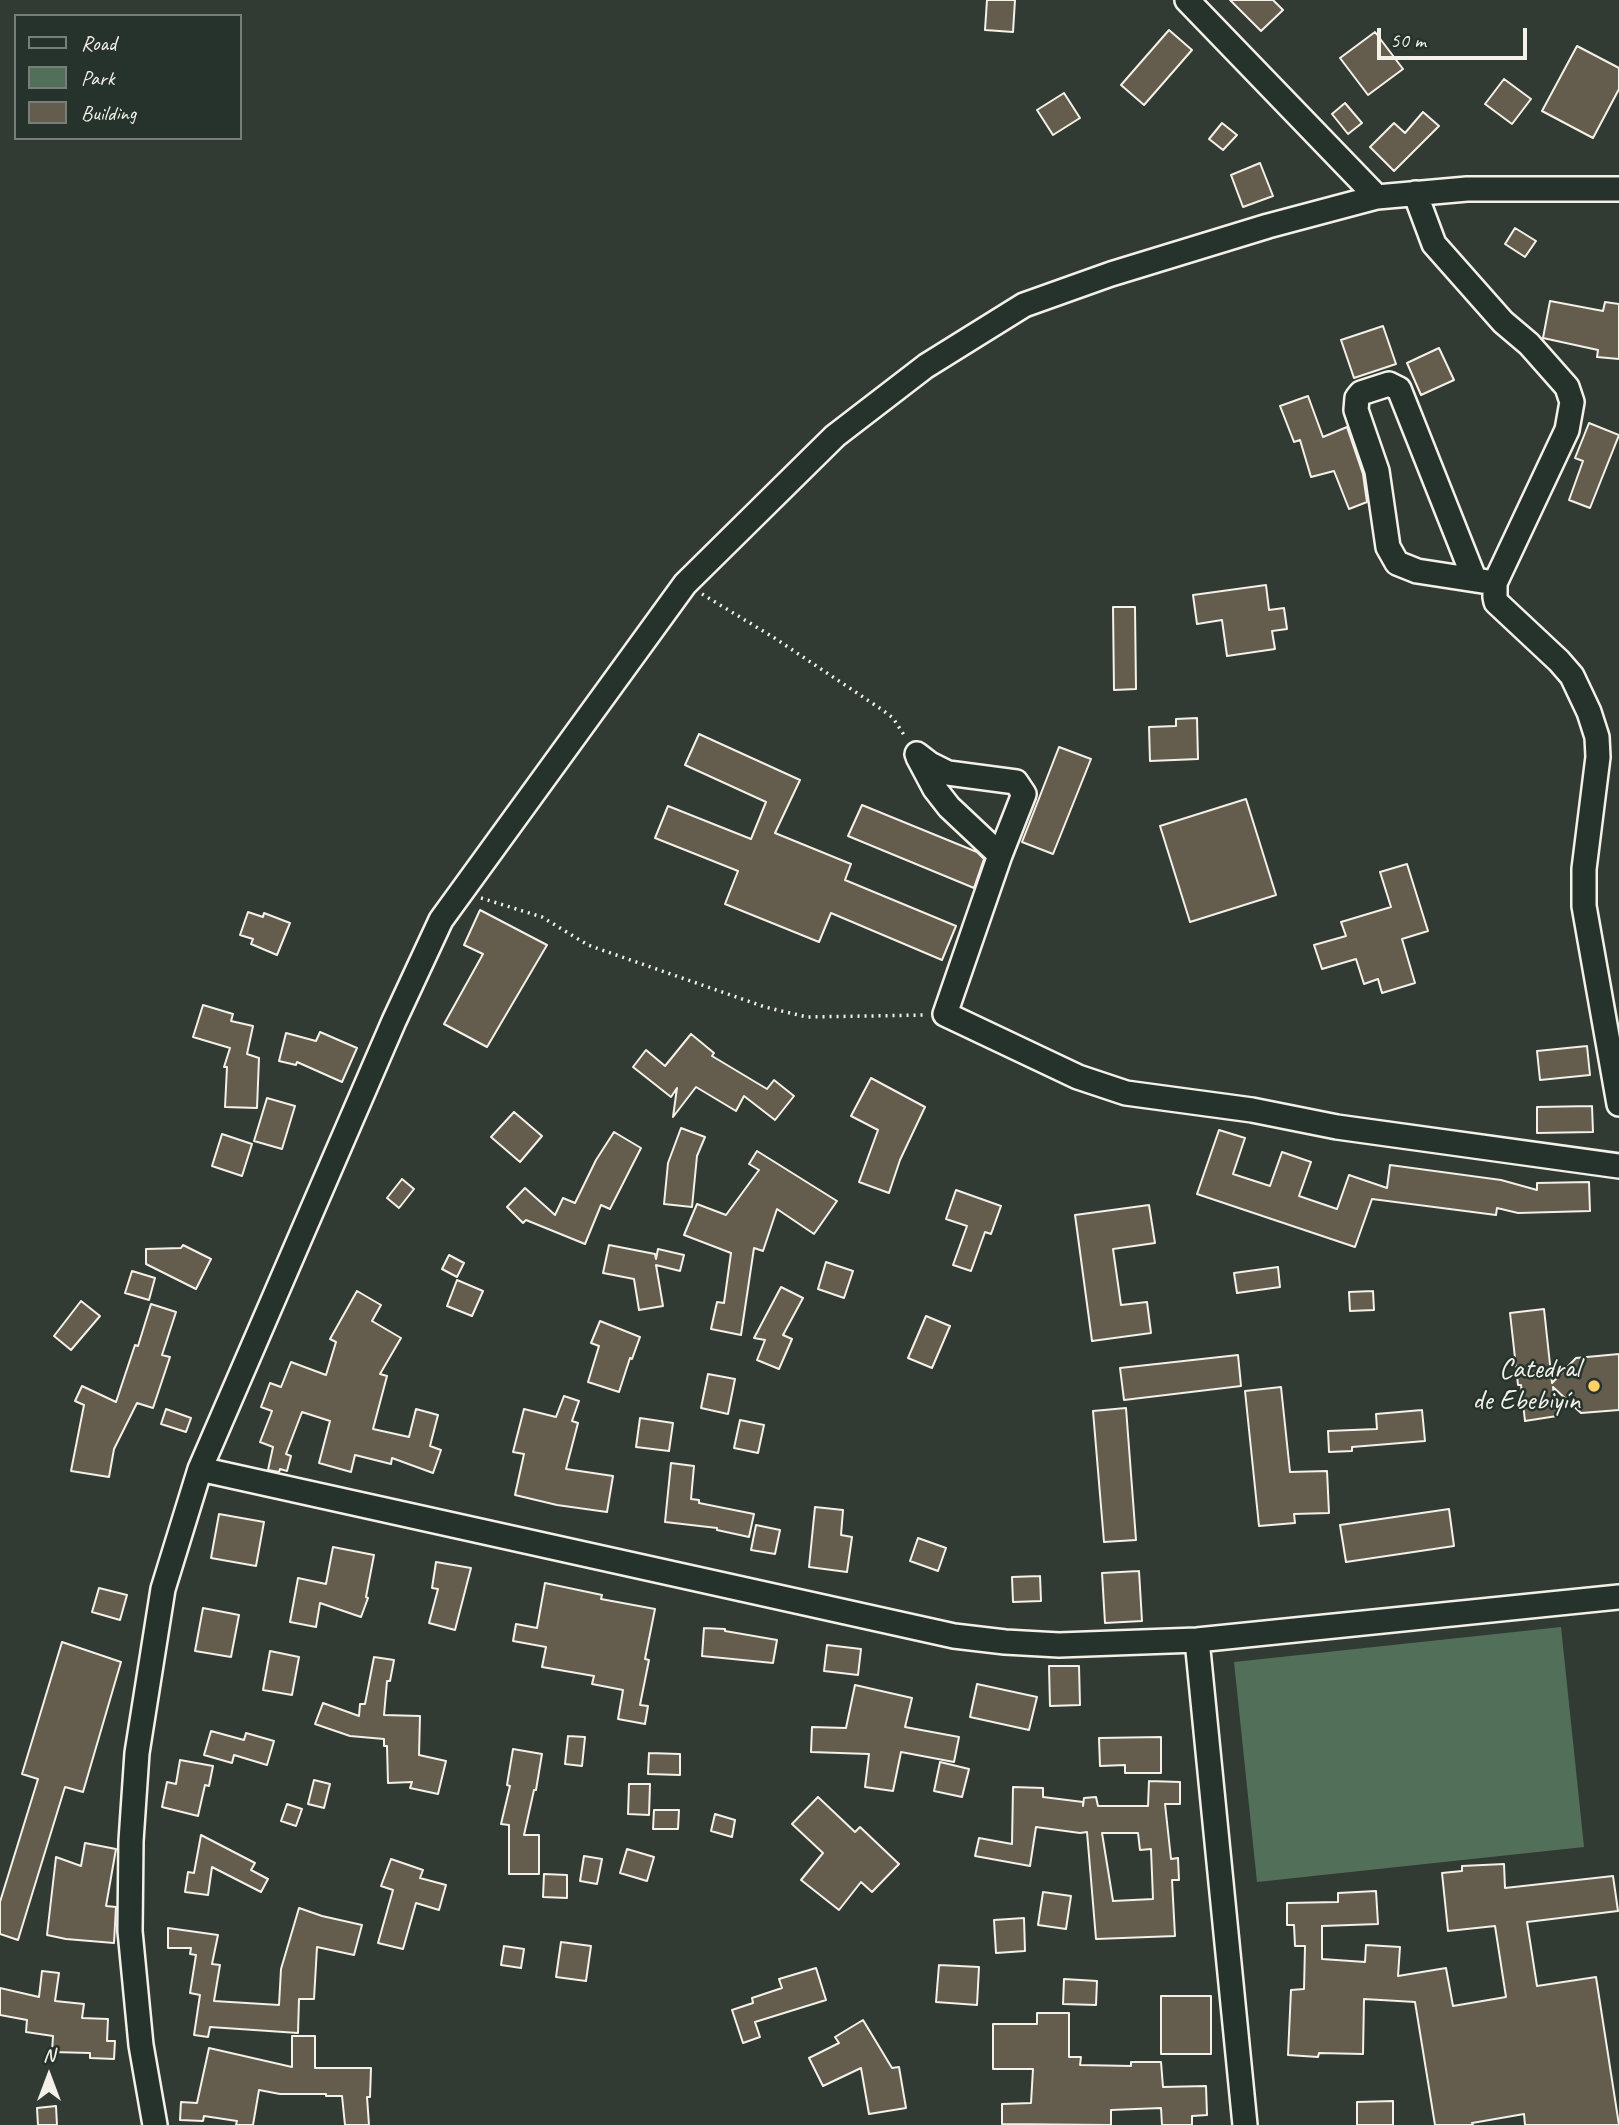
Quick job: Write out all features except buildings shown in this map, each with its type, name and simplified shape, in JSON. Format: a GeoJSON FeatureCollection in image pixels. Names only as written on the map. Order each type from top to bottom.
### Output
{"type":"FeatureCollection","features":[{"type":"Feature","properties":{"kind":"street"},"geometry":{"type":"LineString","coordinates":[[1187,0],[1377,197]]}},
{"type":"Feature","properties":{"kind":"street"},"geometry":{"type":"LineString","coordinates":[[155,2125],[141,2045],[131,1944],[131,1841],[137,1753],[163,1589],[200,1469],[394,1021],[442,920],[685,584],[835,436],[926,366],[1024,305],[1150,262],[1268,226],[1377,197],[1467,189],[1619,188]]}},
{"type":"Feature","properties":{"kind":"street"},"geometry":{"type":"LineString","coordinates":[[1415,193],[1434,244],[1503,322],[1530,344],[1567,387],[1572,402],[1567,430],[1485,580]]}},
{"type":"Feature","properties":{"kind":"street"},"geometry":{"type":"LineString","coordinates":[[1485,580],[1407,568],[1397,563],[1393,557],[1388,547],[1377,471],[1356,410],[1357,398],[1361,393],[1389,384],[1399,389],[1496,602],[1572,676],[1589,712],[1597,737],[1598,757],[1584,869],[1584,906],[1619,1104]]}},
{"type":"Feature","properties":{"kind":"street"},"geometry":{"type":"LineString","coordinates":[[917,754],[935,789],[949,807],[1000,855]]}},
{"type":"Feature","properties":{"kind":"street"},"geometry":{"type":"LineString","coordinates":[[917,754],[948,773],[1016,782],[1022,788],[1023,800],[1000,855],[945,1014],[1078,1077],[1126,1093],[1252,1110],[1337,1127],[1619,1166]]}},
{"type":"Feature","properties":{"kind":"street"},"geometry":{"type":"LineString","coordinates":[[200,1469],[954,1636],[1059,1645],[1197,1640],[1619,1598]]}},
{"type":"Feature","properties":{"kind":"street"},"geometry":{"type":"LineString","coordinates":[[1197,1640],[1245,2125]]}},
{"type":"Feature","properties":{"kind":"path"},"geometry":{"type":"LineString","coordinates":[[685,584],[773,637],[881,709],[893,718],[917,754]]}},
{"type":"Feature","properties":{"kind":"path"},"geometry":{"type":"LineString","coordinates":[[462,893],[542,917],[588,945],[765,1007],[807,1017],[945,1014]]}},
{"type":"Feature","properties":{"kind":"green space"},"geometry":{"type":"Polygon","coordinates":[[[1561,1627],[1584,1847],[1257,1882],[1234,1662],[1561,1627]]]}},
{"type":"Feature","properties":{"kind":"place","name":"Catedral de Ebebiyín"},"geometry":{"type":"Point","coordinates":[1594,1386]}}]}
